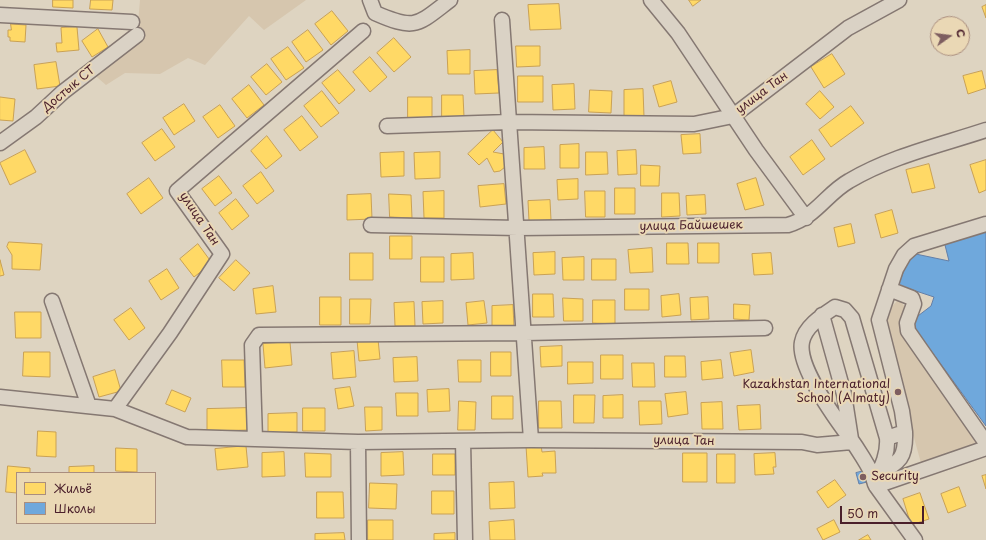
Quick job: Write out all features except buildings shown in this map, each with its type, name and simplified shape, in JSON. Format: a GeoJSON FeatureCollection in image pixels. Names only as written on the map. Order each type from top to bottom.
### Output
{"type":"FeatureCollection","features":[{"type":"Feature","properties":{"kind":"street"},"geometry":{"type":"LineString","coordinates":[[370,0],[376,13],[397,23],[418,24],[450,0]]}},
{"type":"Feature","properties":{"kind":"street"},"geometry":{"type":"LineString","coordinates":[[650,0],[678,33],[733,116],[806,218]]}},
{"type":"Feature","properties":{"kind":"street","name":"улица Тан"},"geometry":{"type":"LineString","coordinates":[[387,126],[509,122],[694,124],[733,116],[848,28],[899,0]]}},
{"type":"Feature","properties":{"kind":"street","name":"Достык СТ"},"geometry":{"type":"LineString","coordinates":[[0,15],[134,28],[36,117],[0,143]]}},
{"type":"Feature","properties":{"kind":"street"},"geometry":{"type":"LineString","coordinates":[[502,20],[518,228],[531,440]]}},
{"type":"Feature","properties":{"kind":"street","name":"улица Тан"},"geometry":{"type":"LineString","coordinates":[[115,409],[170,332],[222,254],[177,191],[363,31]]}},
{"type":"Feature","properties":{"kind":"street","name":"улица Байшешек"},"geometry":{"type":"LineString","coordinates":[[371,225],[518,228],[788,225],[806,218],[848,181],[882,164],[986,130]]}},
{"type":"Feature","properties":{"kind":"street"},"geometry":{"type":"LineString","coordinates":[[876,479],[897,464],[903,454],[906,444],[905,432],[878,320],[896,269],[904,256],[914,246],[986,224]]}},
{"type":"Feature","properties":{"kind":"street"},"geometry":{"type":"LineString","coordinates":[[889,289],[912,298],[914,304],[907,323],[908,331],[986,443]]}},
{"type":"Feature","properties":{"kind":"street"},"geometry":{"type":"LineString","coordinates":[[52,301],[89,406]]}},
{"type":"Feature","properties":{"kind":"street"},"geometry":{"type":"LineString","coordinates":[[876,479],[888,448],[887,438],[852,318],[845,310],[835,307],[822,316],[810,328],[802,341],[801,355],[816,387],[841,427],[852,440],[876,479],[914,540]]}},
{"type":"Feature","properties":{"kind":"street"},"geometry":{"type":"LineString","coordinates":[[822,316],[844,394],[852,440]]}},
{"type":"Feature","properties":{"kind":"street"},"geometry":{"type":"LineString","coordinates":[[255,439],[252,345],[259,335],[525,333],[765,328]]}},
{"type":"Feature","properties":{"kind":"street","name":"улица Тан"},"geometry":{"type":"LineString","coordinates":[[0,396],[115,409],[187,437],[358,442],[531,440],[802,442],[816,446],[837,445],[852,440]]}},
{"type":"Feature","properties":{"kind":"street"},"geometry":{"type":"LineString","coordinates":[[887,438],[905,432]]}},
{"type":"Feature","properties":{"kind":"street"},"geometry":{"type":"LineString","coordinates":[[462,441],[465,540]]}},
{"type":"Feature","properties":{"kind":"street"},"geometry":{"type":"LineString","coordinates":[[358,442],[359,540]]}},
{"type":"Feature","properties":{"kind":"street"},"geometry":{"type":"LineString","coordinates":[[876,479],[986,448]]}},
{"type":"Feature","properties":{"kind":"shaded area"},"geometry":{"type":"Polygon","coordinates":[[[140,0],[306,0],[264,30],[249,16],[205,65],[188,58],[160,74],[125,73],[106,85],[91,72],[137,35],[140,0]]]}},
{"type":"Feature","properties":{"kind":"shaded area"},"geometry":{"type":"Polygon","coordinates":[[[897,301],[901,302],[905,307],[906,314],[978,442],[921,463],[886,337],[888,313],[897,301]]]}},
{"type":"Feature","properties":{"kind":"place","name":"Kazakhstan International School (Almaty)"},"geometry":{"type":"Point","coordinates":[898,392]}},
{"type":"Feature","properties":{"kind":"place","name":"Security"},"geometry":{"type":"Point","coordinates":[863,477]}}]}
